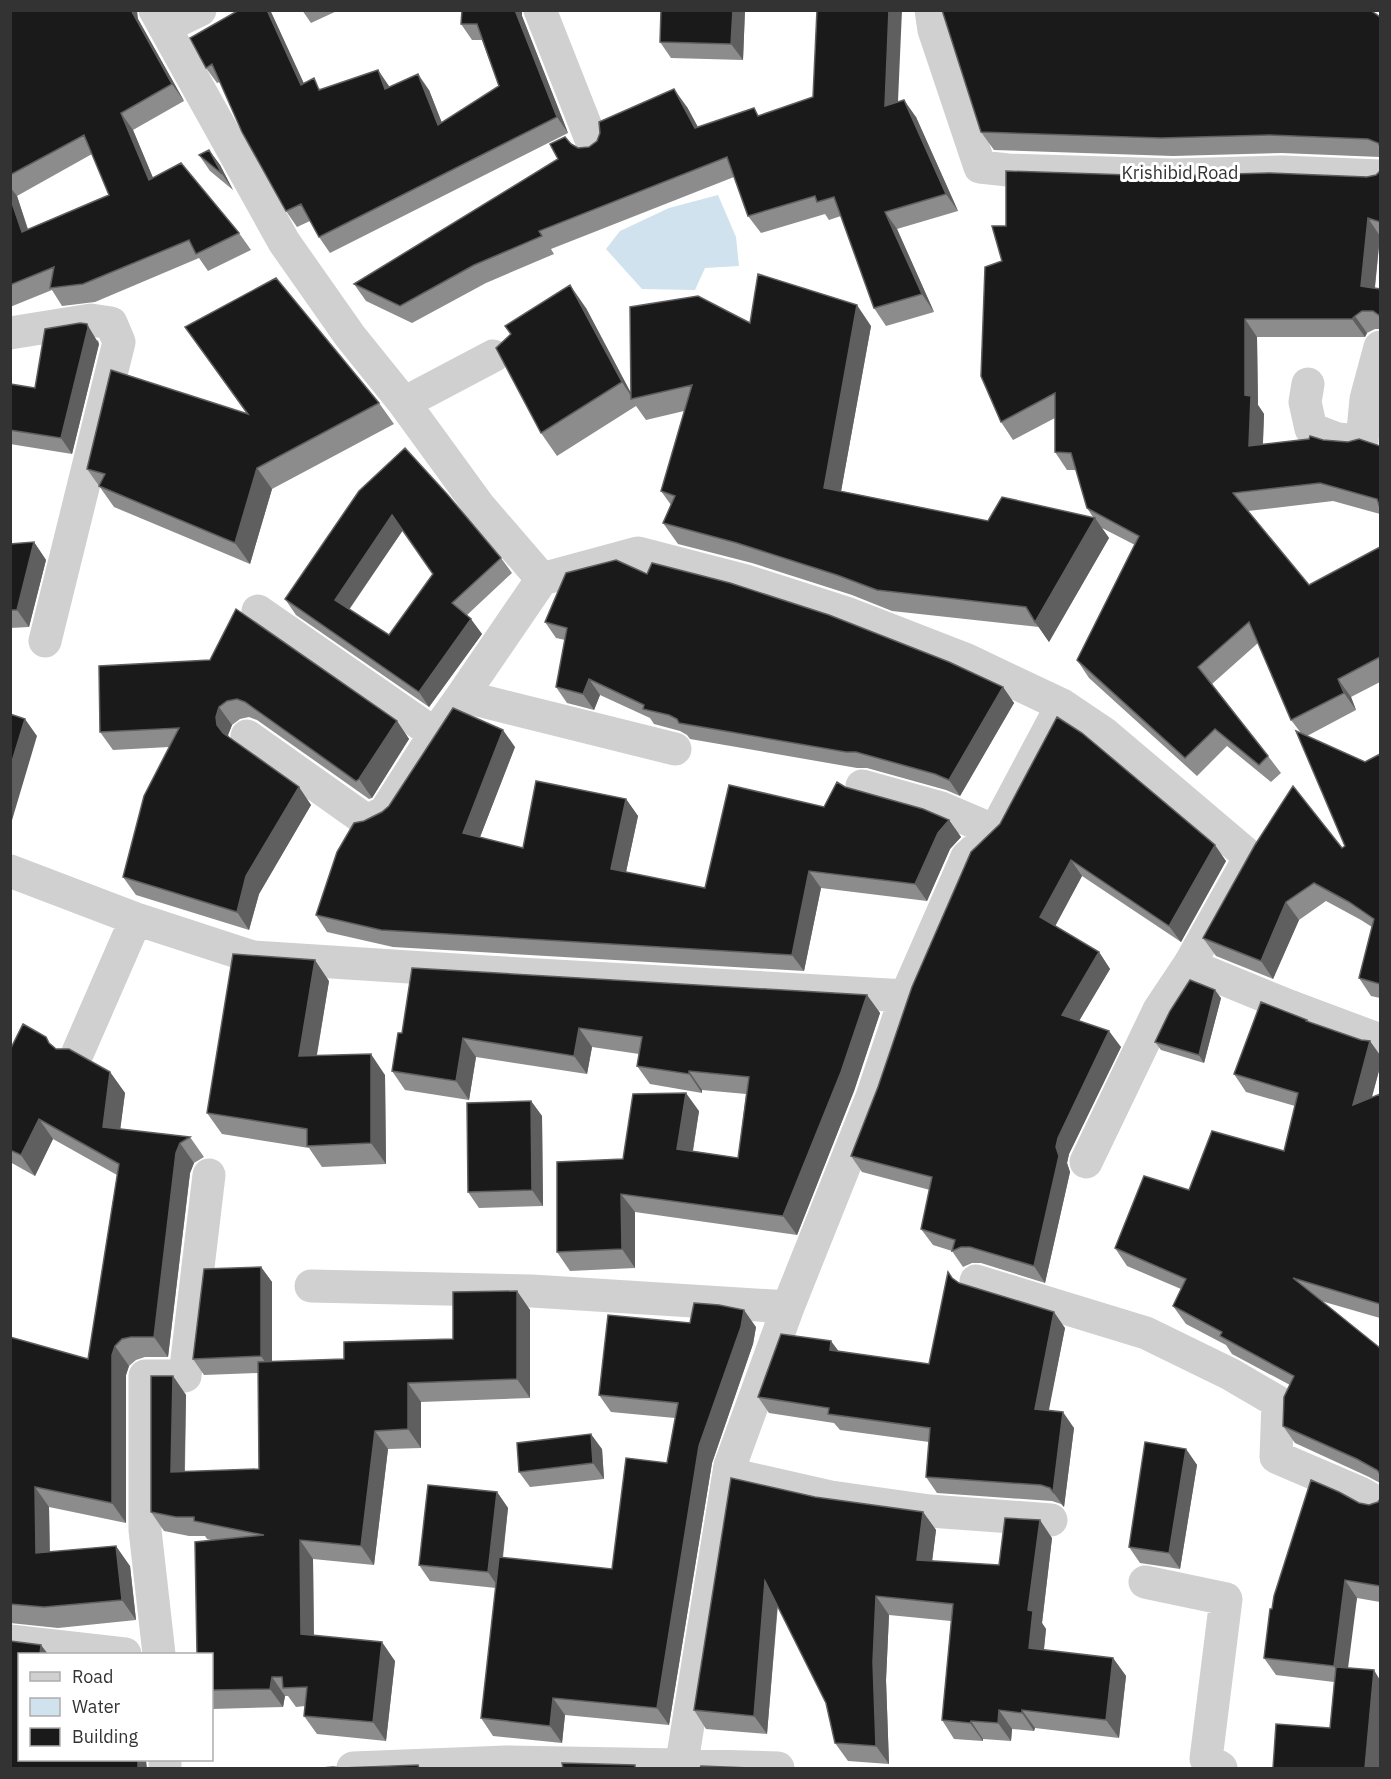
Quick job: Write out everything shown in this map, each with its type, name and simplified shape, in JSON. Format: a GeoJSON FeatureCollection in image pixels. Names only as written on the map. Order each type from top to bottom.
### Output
{"type":"FeatureCollection","features":[{"type":"Feature","properties":{"kind":"street"},"geometry":{"type":"LineString","coordinates":[[200,10],[160,19],[284,242],[350,336],[404,403],[479,506],[542,579]]}},
{"type":"Feature","properties":{"kind":"street"},"geometry":{"type":"LineString","coordinates":[[540,10],[594,147]]}},
{"type":"Feature","properties":{"kind":"street","name":"Krishibid Road"},"geometry":{"type":"LineString","coordinates":[[931,10],[934,30],[980,167],[1008,170],[1173,175],[1282,172],[1380,176]]}},
{"type":"Feature","properties":{"kind":"street"},"geometry":{"type":"LineString","coordinates":[[10,333],[91,320],[111,323],[120,342],[45,641]]}},
{"type":"Feature","properties":{"kind":"street"},"geometry":{"type":"LineString","coordinates":[[1308,384],[1305,402],[1311,429],[1337,439],[1362,441],[1366,399],[1380,347]]}},
{"type":"Feature","properties":{"kind":"street"},"geometry":{"type":"LineString","coordinates":[[404,403],[493,356]]}},
{"type":"Feature","properties":{"kind":"street"},"geometry":{"type":"LineString","coordinates":[[247,736],[367,821],[385,812],[435,734],[542,579],[638,553],[746,581],[846,613],[967,660],[1062,705],[1105,734],[1250,857],[1189,965],[1159,1010],[1086,1162]]}},
{"type":"Feature","properties":{"kind":"street"},"geometry":{"type":"LineString","coordinates":[[258,612],[435,734]]}},
{"type":"Feature","properties":{"kind":"street"},"geometry":{"type":"LineString","coordinates":[[462,696],[675,749]]}},
{"type":"Feature","properties":{"kind":"street"},"geometry":{"type":"LineString","coordinates":[[680,1767],[730,1466],[788,1307],[872,1097],[906,996],[967,857],[995,831],[1062,705]]}},
{"type":"Feature","properties":{"kind":"street"},"geometry":{"type":"LineString","coordinates":[[862,786],[941,808],[995,831]]}},
{"type":"Feature","properties":{"kind":"street"},"geometry":{"type":"LineString","coordinates":[[10,871],[136,920],[253,957],[906,996]]}},
{"type":"Feature","properties":{"kind":"street"},"geometry":{"type":"LineString","coordinates":[[78,1052],[136,920]]}},
{"type":"Feature","properties":{"kind":"street"},"geometry":{"type":"LineString","coordinates":[[1189,965],[1288,1006],[1380,1040]]}},
{"type":"Feature","properties":{"kind":"street"},"geometry":{"type":"LineString","coordinates":[[159,1653],[145,1530],[145,1376],[185,1376],[209,1175]]}},
{"type":"Feature","properties":{"kind":"street"},"geometry":{"type":"LineString","coordinates":[[976,1281],[1146,1333],[1230,1374],[1278,1402],[1276,1457],[1380,1504]]}},
{"type":"Feature","properties":{"kind":"street"},"geometry":{"type":"LineString","coordinates":[[311,1286],[532,1291],[788,1307]]}},
{"type":"Feature","properties":{"kind":"street"},"geometry":{"type":"LineString","coordinates":[[729,1474],[831,1497],[930,1511],[1051,1520]]}},
{"type":"Feature","properties":{"kind":"street"},"geometry":{"type":"LineString","coordinates":[[1145,1582],[1226,1599],[1206,1760],[1221,1768]]}},
{"type":"Feature","properties":{"kind":"street"},"geometry":{"type":"LineString","coordinates":[[10,1641],[116,1653]]}},
{"type":"Feature","properties":{"kind":"street"},"geometry":{"type":"LineString","coordinates":[[354,1768],[506,1765],[778,1768]]}},
{"type":"Feature","properties":{"kind":"water"},"geometry":{"type":"Polygon","coordinates":[[[718,195],[736,237],[739,266],[705,268],[695,290],[642,289],[606,249],[620,231],[669,208],[718,195]]]}},
{"type":"Feature","properties":{"kind":"building"},"geometry":{"type":"Polygon","coordinates":[[[10,10],[131,10],[172,84],[121,113],[149,180],[181,163],[239,233],[196,254],[189,240],[83,284],[50,288],[54,267],[10,285],[10,197],[22,232],[109,195],[84,135],[10,175],[10,10]]]}},
{"type":"Feature","properties":{"kind":"building"},"geometry":{"type":"Polygon","coordinates":[[[239,10],[267,10],[301,85],[314,78],[319,90],[378,70],[385,89],[418,74],[438,125],[499,86],[477,24],[461,24],[462,10],[515,10],[557,117],[319,237],[301,204],[286,211],[242,132],[212,64],[206,68],[190,38],[239,10]]]}},
{"type":"Feature","properties":{"kind":"building"},"geometry":{"type":"Polygon","coordinates":[[[661,10],[733,10],[731,44],[660,42],[661,10]]]}},
{"type":"Feature","properties":{"kind":"building"},"geometry":{"type":"Polygon","coordinates":[[[817,10],[889,10],[885,106],[904,100],[946,194],[885,212],[922,294],[874,308],[834,197],[817,202],[815,196],[748,216],[727,157],[539,231],[542,236],[474,265],[400,306],[354,284],[558,159],[550,144],[565,137],[578,148],[589,147],[597,141],[600,133],[599,122],[674,89],[695,128],[754,108],[758,116],[813,97],[817,10]]]}},
{"type":"Feature","properties":{"kind":"building"},"geometry":{"type":"Polygon","coordinates":[[[942,10],[1370,10],[1380,17],[1380,146],[1368,139],[1269,135],[1161,138],[981,132],[942,10]]]}},
{"type":"Feature","properties":{"kind":"building"},"geometry":{"type":"Polygon","coordinates":[[[209,150],[222,174],[199,155],[209,150]]]}},
{"type":"Feature","properties":{"kind":"building"},"geometry":{"type":"Polygon","coordinates":[[[1006,171],[1160,176],[1269,173],[1367,177],[1376,175],[1380,171],[1380,222],[1368,218],[1361,286],[1380,289],[1380,316],[1373,311],[1362,311],[1352,319],[1245,319],[1245,395],[1251,396],[1249,446],[1309,439],[1310,436],[1323,440],[1348,442],[1359,439],[1380,446],[1380,508],[1377,499],[1320,483],[1233,493],[1309,585],[1380,547],[1380,657],[1338,679],[1344,693],[1291,720],[1249,622],[1198,667],[1268,756],[1259,765],[1215,729],[1185,758],[1077,660],[1139,536],[1087,508],[1071,453],[1055,452],[1055,393],[1001,422],[981,376],[985,267],[1002,261],[992,226],[1006,226],[1006,171]]]}},
{"type":"Feature","properties":{"kind":"building"},"geometry":{"type":"Polygon","coordinates":[[[758,274],[857,305],[824,488],[988,521],[1002,497],[1095,518],[1035,622],[1026,607],[877,590],[737,543],[663,523],[675,496],[661,491],[692,385],[631,399],[630,307],[698,296],[750,323],[758,274]]]}},
{"type":"Feature","properties":{"kind":"building"},"geometry":{"type":"Polygon","coordinates":[[[276,278],[379,403],[257,468],[235,543],[99,486],[105,474],[87,469],[111,370],[248,414],[185,327],[276,278]]]}},
{"type":"Feature","properties":{"kind":"building"},"geometry":{"type":"Polygon","coordinates":[[[570,285],[622,382],[541,433],[496,348],[511,334],[505,326],[570,285]]]}},
{"type":"Feature","properties":{"kind":"building"},"geometry":{"type":"Polygon","coordinates":[[[80,323],[87,324],[88,328],[61,438],[10,430],[10,384],[35,388],[45,329],[80,323]]]}},
{"type":"Feature","properties":{"kind":"building"},"geometry":{"type":"Polygon","coordinates":[[[405,448],[501,558],[452,603],[471,619],[419,692],[285,599],[359,491],[405,448]],[[392,515],[335,600],[389,635],[433,574],[392,515]]]}},
{"type":"Feature","properties":{"kind":"building"},"geometry":{"type":"Polygon","coordinates":[[[34,542],[17,610],[10,610],[10,544],[34,542]]]}},
{"type":"Feature","properties":{"kind":"building"},"geometry":{"type":"Polygon","coordinates":[[[616,560],[647,574],[652,563],[730,583],[829,615],[949,662],[1003,687],[949,780],[856,752],[679,723],[677,719],[669,715],[643,709],[644,705],[589,679],[583,694],[556,687],[567,628],[545,622],[566,573],[616,560]]]}},
{"type":"Feature","properties":{"kind":"building"},"geometry":{"type":"Polygon","coordinates":[[[236,609],[397,721],[356,781],[245,702],[237,699],[227,701],[219,707],[216,717],[217,725],[223,733],[299,787],[246,876],[237,912],[123,877],[144,796],[179,728],[100,732],[99,666],[210,660],[236,609]]]}},
{"type":"Feature","properties":{"kind":"building"},"geometry":{"type":"Polygon","coordinates":[[[453,708],[503,730],[463,833],[523,848],[536,781],[626,799],[611,869],[705,888],[729,785],[824,807],[837,782],[845,787],[923,809],[949,820],[938,833],[915,884],[809,871],[792,955],[381,930],[316,915],[337,852],[354,823],[364,821],[389,806],[453,708]]]}},
{"type":"Feature","properties":{"kind":"building"},"geometry":{"type":"Polygon","coordinates":[[[10,714],[25,719],[10,768],[10,714]]]}},
{"type":"Feature","properties":{"kind":"building"},"geometry":{"type":"Polygon","coordinates":[[[1057,717],[1082,733],[1215,845],[1169,926],[1071,860],[1040,917],[1099,952],[1062,1015],[1109,1031],[1058,1138],[1056,1147],[1059,1156],[1034,1266],[970,1247],[961,1247],[952,1251],[955,1240],[921,1229],[932,1177],[851,1156],[878,1087],[912,987],[971,852],[1000,824],[1057,717]]]}},
{"type":"Feature","properties":{"kind":"building"},"geometry":{"type":"Polygon","coordinates":[[[1296,731],[1365,762],[1380,754],[1380,984],[1359,978],[1374,919],[1314,883],[1286,902],[1261,961],[1203,938],[1255,845],[1293,786],[1342,848],[1345,846],[1296,731]]]}},
{"type":"Feature","properties":{"kind":"building"},"geometry":{"type":"Polygon","coordinates":[[[233,954],[315,960],[299,1056],[371,1054],[371,1143],[307,1146],[307,1129],[207,1113],[233,954]]]}},
{"type":"Feature","properties":{"kind":"building"},"geometry":{"type":"Polygon","coordinates":[[[412,968],[867,995],[841,1072],[783,1216],[621,1194],[622,1249],[557,1252],[557,1162],[623,1159],[633,1094],[686,1093],[677,1149],[738,1158],[749,1077],[689,1071],[689,1074],[637,1066],[642,1037],[579,1028],[574,1056],[463,1038],[456,1081],[392,1071],[398,1033],[402,1033],[412,968]]]}},
{"type":"Feature","properties":{"kind":"building"},"geometry":{"type":"Polygon","coordinates":[[[1190,980],[1215,990],[1199,1055],[1155,1042],[1170,1011],[1190,980]]]}},
{"type":"Feature","properties":{"kind":"building"},"geometry":{"type":"Polygon","coordinates":[[[1261,1002],[1306,1021],[1370,1041],[1353,1105],[1380,1094],[1380,1304],[1293,1278],[1380,1348],[1380,1474],[1357,1459],[1283,1426],[1284,1397],[1294,1376],[1220,1336],[1222,1332],[1173,1306],[1186,1279],[1115,1248],[1144,1176],[1189,1190],[1212,1131],[1284,1151],[1298,1093],[1234,1074],[1261,1002]]]}},
{"type":"Feature","properties":{"kind":"building"},"geometry":{"type":"Polygon","coordinates":[[[23,1024],[46,1037],[56,1049],[69,1049],[110,1072],[103,1127],[190,1137],[180,1143],[176,1153],[154,1337],[122,1339],[115,1346],[112,1355],[112,1503],[35,1487],[36,1553],[116,1546],[122,1600],[44,1607],[10,1604],[10,1337],[88,1359],[119,1164],[39,1119],[21,1155],[10,1150],[10,1050],[23,1024]]]}},
{"type":"Feature","properties":{"kind":"building"},"geometry":{"type":"Polygon","coordinates":[[[531,1101],[532,1190],[468,1192],[467,1103],[531,1101]]]}},
{"type":"Feature","properties":{"kind":"building"},"geometry":{"type":"Polygon","coordinates":[[[261,1267],[261,1356],[193,1359],[204,1269],[261,1267]]]}},
{"type":"Feature","properties":{"kind":"building"},"geometry":{"type":"Polygon","coordinates":[[[948,1272],[959,1283],[1054,1312],[1035,1409],[1063,1412],[1053,1492],[1050,1488],[1041,1485],[926,1477],[930,1428],[828,1414],[829,1408],[758,1397],[781,1334],[831,1341],[830,1350],[929,1364],[948,1272]]]}},
{"type":"Feature","properties":{"kind":"building"},"geometry":{"type":"Polygon","coordinates":[[[517,1291],[517,1379],[408,1383],[408,1429],[375,1431],[361,1546],[300,1540],[301,1634],[382,1642],[373,1722],[304,1716],[307,1687],[283,1688],[282,1677],[272,1677],[270,1689],[213,1690],[213,1653],[197,1653],[195,1542],[264,1535],[194,1521],[194,1517],[176,1517],[151,1512],[151,1376],[173,1376],[171,1472],[259,1469],[258,1362],[344,1359],[344,1342],[453,1339],[453,1292],[517,1291]]]}},
{"type":"Feature","properties":{"kind":"building"},"geometry":{"type":"Polygon","coordinates":[[[694,1303],[744,1310],[741,1327],[699,1446],[657,1708],[553,1698],[550,1726],[481,1718],[499,1557],[612,1569],[626,1458],[667,1463],[678,1403],[599,1395],[608,1315],[690,1323],[694,1303]]]}},
{"type":"Feature","properties":{"kind":"building"},"geometry":{"type":"Polygon","coordinates":[[[591,1434],[593,1463],[519,1472],[517,1443],[591,1434]]]}},
{"type":"Feature","properties":{"kind":"building"},"geometry":{"type":"Polygon","coordinates":[[[1145,1442],[1186,1449],[1169,1553],[1129,1547],[1145,1442]]]}},
{"type":"Feature","properties":{"kind":"building"},"geometry":{"type":"Polygon","coordinates":[[[731,1478],[815,1497],[923,1512],[917,1560],[999,1565],[1005,1518],[1040,1520],[1028,1610],[1033,1611],[1029,1648],[1113,1658],[1106,1720],[1022,1710],[1022,1713],[999,1710],[998,1723],[942,1720],[953,1604],[876,1596],[873,1662],[876,1746],[835,1743],[826,1703],[765,1581],[754,1716],[694,1710],[731,1478]]]}},
{"type":"Feature","properties":{"kind":"building"},"geometry":{"type":"Polygon","coordinates":[[[1311,1480],[1359,1503],[1369,1505],[1380,1499],[1380,1586],[1345,1580],[1334,1666],[1264,1658],[1270,1609],[1272,1609],[1274,1596],[1311,1480]]]}},
{"type":"Feature","properties":{"kind":"building"},"geometry":{"type":"Polygon","coordinates":[[[428,1485],[497,1492],[488,1572],[419,1565],[428,1485]]]}},
{"type":"Feature","properties":{"kind":"building"},"geometry":{"type":"Polygon","coordinates":[[[10,1641],[41,1645],[40,1653],[18,1653],[18,1761],[138,1761],[138,1768],[10,1768],[10,1641]]]}},
{"type":"Feature","properties":{"kind":"building"},"geometry":{"type":"Polygon","coordinates":[[[1336,1667],[1374,1670],[1365,1768],[1273,1768],[1276,1724],[1330,1728],[1336,1667]]]}},
{"type":"Feature","properties":{"kind":"building"},"geometry":{"type":"Polygon","coordinates":[[[562,1763],[635,1765],[635,1768],[563,1768],[562,1763]]]}},
{"type":"Feature","properties":{"kind":"building"},"geometry":{"type":"Polygon","coordinates":[[[418,1765],[419,1768],[341,1768],[418,1765]]]}},
{"type":"Feature","properties":{"kind":"building"},"geometry":{"type":"Polygon","coordinates":[[[701,1766],[750,1768],[700,1768],[701,1766]]]}}]}
